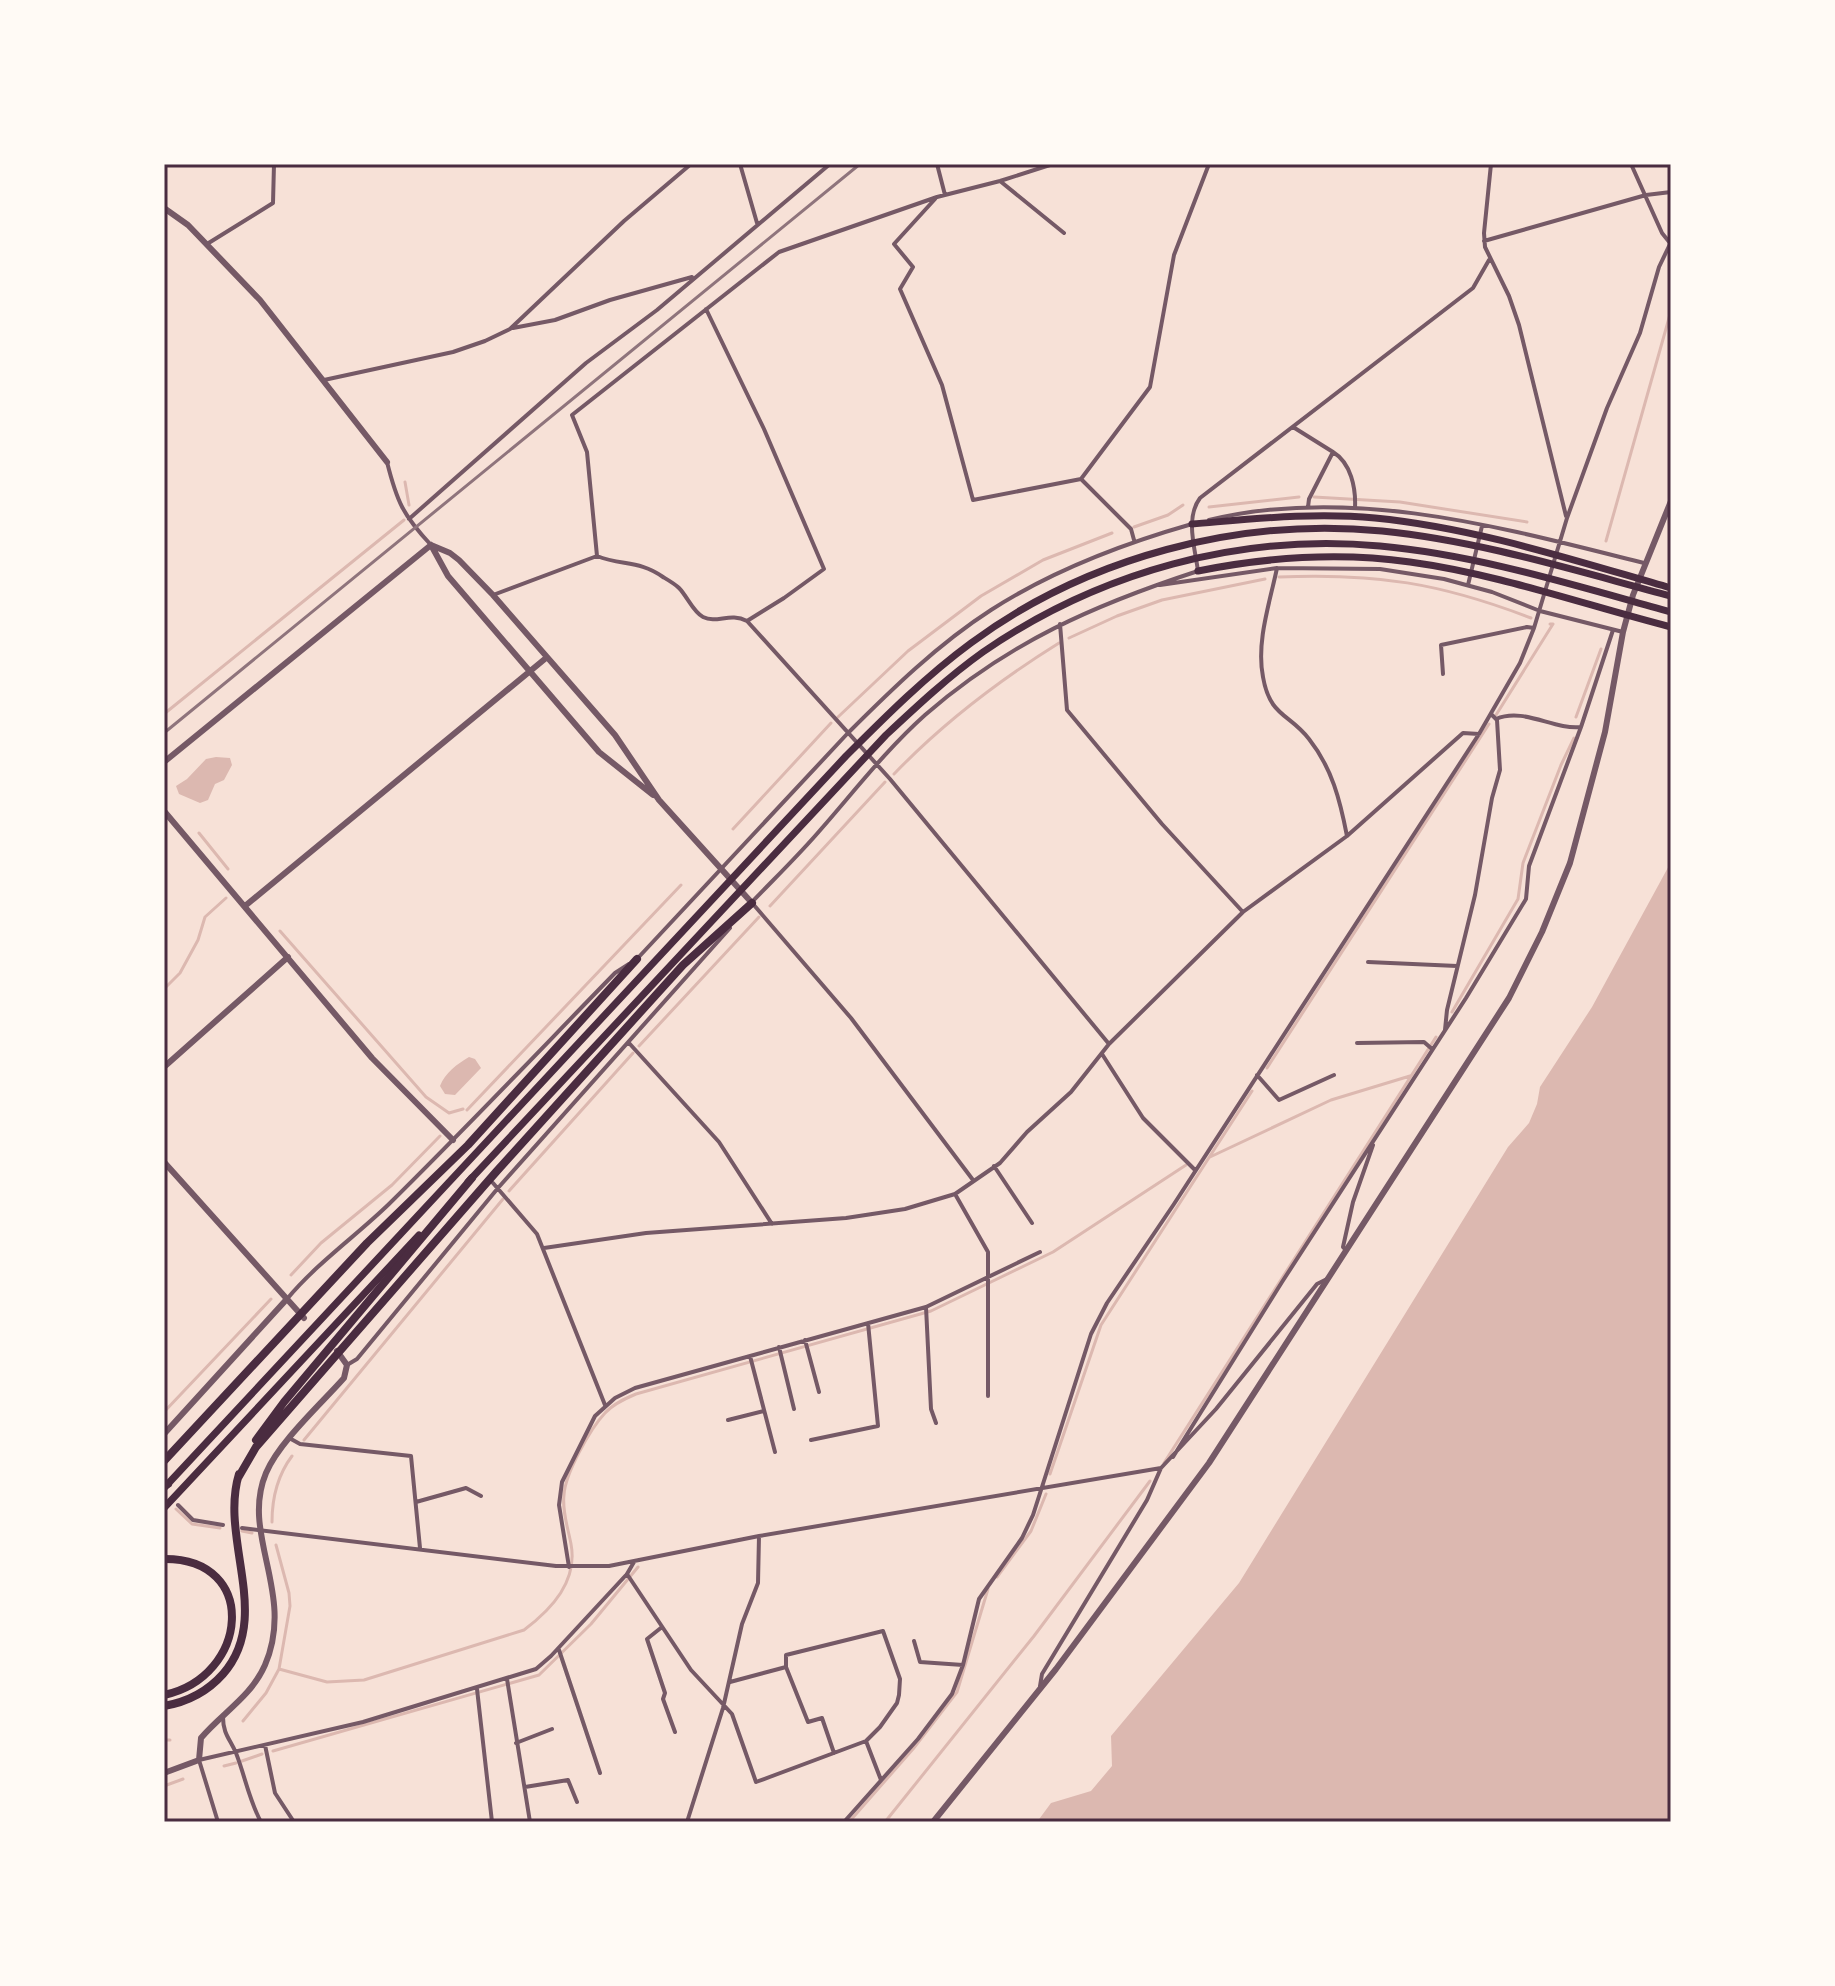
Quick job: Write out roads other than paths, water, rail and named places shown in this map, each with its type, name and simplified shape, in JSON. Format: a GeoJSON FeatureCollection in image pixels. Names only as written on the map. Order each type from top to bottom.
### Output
{"type":"FeatureCollection","features":[{"type":"Feature","properties":{"kind":"highway"},"geometry":{"type":"LineString","coordinates":[[1192,524],[1309,516],[1406,522],[1511,542],[1671,588]]}},
{"type":"Feature","properties":{"kind":"highway"},"geometry":{"type":"LineString","coordinates":[[165,1486],[846,756],[920,685],[973,641],[1043,598],[1113,567],[1227,536],[1268,531],[1345,529],[1422,536],[1477,546],[1671,596]]}},
{"type":"Feature","properties":{"kind":"highway"},"geometry":{"type":"LineString","coordinates":[[164,1508],[855,767],[919,704],[1014,632],[1060,606],[1117,581],[1227,551],[1269,546],[1345,544],[1461,558],[1671,612]]}},
{"type":"Feature","properties":{"kind":"highway"},"geometry":{"type":"LineString","coordinates":[[1198,571],[1290,558],[1351,557],[1402,561],[1466,573],[1671,627]]}},
{"type":"Feature","properties":{"kind":"highway"},"geometry":{"type":"LineString","coordinates":[[238,1478],[256,1447],[496,1172],[683,965],[752,903]]}},
{"type":"Feature","properties":{"kind":"highway"},"geometry":{"type":"LineString","coordinates":[[164,1461],[367,1243],[468,1145],[637,959]]}},
{"type":"Feature","properties":{"kind":"highway"},"geometry":{"type":"LineString","coordinates":[[164,1706],[184,1701],[208,1688],[227,1669],[239,1646],[245,1608],[233,1520],[238,1478],[250,1449],[284,1402],[472,1178]]}},
{"type":"Feature","properties":{"kind":"highway"},"geometry":{"type":"LineString","coordinates":[[164,1559],[188,1561],[208,1570],[229,1598],[232,1620],[227,1645],[212,1669],[189,1686],[164,1695]]}},
{"type":"Feature","properties":{"kind":"street"},"geometry":{"type":"LineString","coordinates":[[207,244],[273,203],[274,164]]}},
{"type":"Feature","properties":{"kind":"street"},"geometry":{"type":"LineString","coordinates":[[510,329],[624,221],[691,164]]}},
{"type":"Feature","properties":{"kind":"street"},"geometry":{"type":"LineString","coordinates":[[740,164],[757,224]]}},
{"type":"Feature","properties":{"kind":"street"},"geometry":{"type":"LineString","coordinates":[[409,519],[586,363],[657,310],[830,164]]}},
{"type":"Feature","properties":{"kind":"street"},"geometry":{"type":"LineString","coordinates":[[937,164],[945,195]]}},
{"type":"Feature","properties":{"kind":"street"},"geometry":{"type":"LineString","coordinates":[[597,556],[587,452],[572,415],[779,252],[937,197],[1053,164]]}},
{"type":"Feature","properties":{"kind":"street"},"geometry":{"type":"LineString","coordinates":[[937,197],[894,244],[913,267],[900,289],[942,385],[973,500],[1081,479],[1150,387],[1174,255],[1209,164]]}},
{"type":"Feature","properties":{"kind":"street"},"geometry":{"type":"LineString","coordinates":[[1491,164],[1484,241],[1489,260],[1509,296],[1519,325],[1567,518]]}},
{"type":"Feature","properties":{"kind":"street"},"geometry":{"type":"LineString","coordinates":[[844,1822],[918,1739],[952,1694],[963,1665],[979,1599],[1022,1538],[1043,1488],[1091,1334],[1107,1303],[1479,734],[1494,717],[1520,663],[1540,611],[1567,518],[1607,408],[1640,333],[1650,294],[1670,242],[1662,233],[1631,164]]}},
{"type":"Feature","properties":{"kind":"street"},"geometry":{"type":"LineString","coordinates":[[1000,181],[1064,233]]}},
{"type":"Feature","properties":{"kind":"street"},"geometry":{"type":"LineString","coordinates":[[1484,241],[1646,195],[1671,192]]}},
{"type":"Feature","properties":{"kind":"street"},"geometry":{"type":"LineString","coordinates":[[164,208],[188,225],[260,300],[387,462],[395,497],[431,545],[448,576],[599,752],[659,800]]}},
{"type":"Feature","properties":{"kind":"street"},"geometry":{"type":"LineString","coordinates":[[218,1822],[199,1760],[201,1738],[253,1686],[271,1647],[275,1622],[275,1599],[258,1506],[264,1480],[275,1457],[344,1378],[347,1365],[357,1359],[498,1188],[821,830],[876,764],[924,716],[995,661],[1060,624],[1120,597],[1198,571],[1192,512],[1200,498],[1473,288],[1489,260]]}},
{"type":"Feature","properties":{"kind":"street"},"geometry":{"type":"LineString","coordinates":[[321,380],[453,352],[510,329],[555,320],[610,300],[695,276]]}},
{"type":"Feature","properties":{"kind":"street"},"geometry":{"type":"LineString","coordinates":[[706,309],[764,429],[824,569],[747,621]]}},
{"type":"Feature","properties":{"kind":"street"},"geometry":{"type":"LineString","coordinates":[[1293,427],[1333,452],[1344,463],[1354,484],[1355,508]]}},
{"type":"Feature","properties":{"kind":"street"},"geometry":{"type":"LineString","coordinates":[[1308,507],[1309,499],[1333,452]]}},
{"type":"Feature","properties":{"kind":"street"},"geometry":{"type":"LineString","coordinates":[[1081,479],[1131,529],[1134,541]]}},
{"type":"Feature","properties":{"kind":"street"},"geometry":{"type":"LineString","coordinates":[[933,1822],[1040,1689],[1209,1463],[1509,998],[1542,932],[1576,842],[1605,732],[1623,632],[1644,563],[1671,501]]}},
{"type":"Feature","properties":{"kind":"street"},"geometry":{"type":"LineString","coordinates":[[164,1434],[313,1271],[455,1143],[615,973],[637,959],[847,734],[927,659],[989,611],[1060,572],[1134,541],[1242,512],[1308,507],[1419,515],[1559,542],[1644,563]]}},
{"type":"Feature","properties":{"kind":"street"},"geometry":{"type":"LineString","coordinates":[[1468,585],[1482,526]]}},
{"type":"Feature","properties":{"kind":"street"},"geometry":{"type":"LineString","coordinates":[[431,545],[459,560],[493,595],[615,735],[659,800],[851,1018],[973,1180]]}},
{"type":"Feature","properties":{"kind":"street"},"geometry":{"type":"LineString","coordinates":[[164,762],[431,545]]}},
{"type":"Feature","properties":{"kind":"street"},"geometry":{"type":"LineString","coordinates":[[493,595],[597,556],[611,562],[631,562],[651,569],[679,588],[701,616],[708,619],[734,616],[747,621],[876,764],[1109,1044]]}},
{"type":"Feature","properties":{"kind":"street"},"geometry":{"type":"LineString","coordinates":[[1150,586],[1277,568],[1380,569],[1468,585],[1540,611],[1623,632]]}},
{"type":"Feature","properties":{"kind":"street"},"geometry":{"type":"LineString","coordinates":[[1277,568],[1263,638],[1262,674],[1275,710],[1308,738],[1332,777],[1347,836]]}},
{"type":"Feature","properties":{"kind":"street"},"geometry":{"type":"LineString","coordinates":[[1060,624],[1067,710],[1162,824],[1243,912]]}},
{"type":"Feature","properties":{"kind":"street"},"geometry":{"type":"LineString","coordinates":[[1443,674],[1441,645],[1534,628]]}},
{"type":"Feature","properties":{"kind":"street"},"geometry":{"type":"LineString","coordinates":[[1173,1457],[1526,899],[1529,866],[1613,630]]}},
{"type":"Feature","properties":{"kind":"street"},"geometry":{"type":"LineString","coordinates":[[245,906],[546,658]]}},
{"type":"Feature","properties":{"kind":"street"},"geometry":{"type":"LineString","coordinates":[[1494,717],[1536,718],[1569,728],[1581,727]]}},
{"type":"Feature","properties":{"kind":"street"},"geometry":{"type":"LineString","coordinates":[[1444,1032],[1500,770],[1494,717]]}},
{"type":"Feature","properties":{"kind":"street"},"geometry":{"type":"LineString","coordinates":[[544,1248],[646,1233],[772,1224],[905,1209],[955,1194],[994,1166],[1071,1092],[1109,1044],[1243,912],[1347,836],[1463,733],[1479,734]]}},
{"type":"Feature","properties":{"kind":"street"},"geometry":{"type":"LineString","coordinates":[[164,811],[372,1058],[455,1143]]}},
{"type":"Feature","properties":{"kind":"street"},"geometry":{"type":"LineString","coordinates":[[164,1067],[288,957]]}},
{"type":"Feature","properties":{"kind":"street"},"geometry":{"type":"LineString","coordinates":[[1368,962],[1458,966]]}},
{"type":"Feature","properties":{"kind":"street"},"geometry":{"type":"LineString","coordinates":[[1357,1043],[1424,1042],[1431,1047]]}},
{"type":"Feature","properties":{"kind":"street"},"geometry":{"type":"LineString","coordinates":[[629,1043],[719,1142],[772,1224]]}},
{"type":"Feature","properties":{"kind":"street"},"geometry":{"type":"LineString","coordinates":[[1102,1054],[1143,1118],[1195,1170]]}},
{"type":"Feature","properties":{"kind":"street"},"geometry":{"type":"LineString","coordinates":[[1257,1075],[1279,1100],[1334,1075]]}},
{"type":"Feature","properties":{"kind":"street"},"geometry":{"type":"LineString","coordinates":[[1346,1250],[1343,1247],[1353,1202],[1373,1142]]}},
{"type":"Feature","properties":{"kind":"street"},"geometry":{"type":"LineString","coordinates":[[164,1162],[304,1318]]}},
{"type":"Feature","properties":{"kind":"street"},"geometry":{"type":"LineString","coordinates":[[994,1166],[1032,1223]]}},
{"type":"Feature","properties":{"kind":"street"},"geometry":{"type":"LineString","coordinates":[[493,1183],[537,1234],[605,1405]]}},
{"type":"Feature","properties":{"kind":"street"},"geometry":{"type":"LineString","coordinates":[[955,1194],[988,1252],[988,1396]]}},
{"type":"Feature","properties":{"kind":"street"},"geometry":{"type":"LineString","coordinates":[[571,1567],[559,1505],[562,1482],[595,1416],[605,1405],[635,1388],[926,1311],[1040,1252]]}},
{"type":"Feature","properties":{"kind":"street"},"geometry":{"type":"LineString","coordinates":[[1040,1689],[1042,1674],[1147,1500],[1161,1468],[1317,1284],[1329,1278]]}},
{"type":"Feature","properties":{"kind":"street"},"geometry":{"type":"LineString","coordinates":[[926,1311],[931,1409],[936,1423]]}},
{"type":"Feature","properties":{"kind":"street"},"geometry":{"type":"LineString","coordinates":[[811,1440],[878,1426],[869,1327]]}},
{"type":"Feature","properties":{"kind":"street"},"geometry":{"type":"LineString","coordinates":[[806,1344],[819,1392]]}},
{"type":"Feature","properties":{"kind":"street"},"geometry":{"type":"LineString","coordinates":[[336,1351],[347,1365]]}},
{"type":"Feature","properties":{"kind":"street"},"geometry":{"type":"LineString","coordinates":[[780,1351],[794,1409]]}},
{"type":"Feature","properties":{"kind":"street"},"geometry":{"type":"LineString","coordinates":[[751,1359],[775,1452]]}},
{"type":"Feature","properties":{"kind":"street"},"geometry":{"type":"LineString","coordinates":[[728,1420],[764,1411]]}},
{"type":"Feature","properties":{"kind":"street"},"geometry":{"type":"LineString","coordinates":[[291,1439],[300,1444],[411,1456],[420,1548]]}},
{"type":"Feature","properties":{"kind":"street"},"geometry":{"type":"LineString","coordinates":[[242,1528],[571,1567],[609,1566],[759,1536],[1161,1468]]}},
{"type":"Feature","properties":{"kind":"street"},"geometry":{"type":"LineString","coordinates":[[416,1502],[466,1488],[481,1496]]}},
{"type":"Feature","properties":{"kind":"street"},"geometry":{"type":"LineString","coordinates":[[178,1505],[193,1520],[223,1525]]}},
{"type":"Feature","properties":{"kind":"street"},"geometry":{"type":"LineString","coordinates":[[687,1822],[723,1708],[742,1624],[758,1583],[759,1536]]}},
{"type":"Feature","properties":{"kind":"street"},"geometry":{"type":"LineString","coordinates":[[164,1773],[235,1750],[363,1722],[478,1691],[536,1669],[559,1652],[629,1576],[634,1562]]}},
{"type":"Feature","properties":{"kind":"street"},"geometry":{"type":"LineString","coordinates":[[629,1576],[691,1670],[723,1708],[732,1714],[756,1782],[834,1753],[866,1741],[880,1727],[897,1703],[900,1679],[883,1631],[786,1655],[786,1667],[808,1722],[822,1718],[834,1753]]}},
{"type":"Feature","properties":{"kind":"street"},"geometry":{"type":"LineString","coordinates":[[662,1627],[647,1639],[675,1732]]}},
{"type":"Feature","properties":{"kind":"street"},"geometry":{"type":"LineString","coordinates":[[914,1641],[920,1662],[963,1665]]}},
{"type":"Feature","properties":{"kind":"street"},"geometry":{"type":"LineString","coordinates":[[559,1652],[600,1773]]}},
{"type":"Feature","properties":{"kind":"street"},"geometry":{"type":"LineString","coordinates":[[730,1682],[786,1667]]}},
{"type":"Feature","properties":{"kind":"street"},"geometry":{"type":"LineString","coordinates":[[507,1682],[530,1822]]}},
{"type":"Feature","properties":{"kind":"street"},"geometry":{"type":"LineString","coordinates":[[478,1691],[492,1822]]}},
{"type":"Feature","properties":{"kind":"street"},"geometry":{"type":"LineString","coordinates":[[223,1716],[226,1740],[235,1750],[261,1822]]}},
{"type":"Feature","properties":{"kind":"street"},"geometry":{"type":"LineString","coordinates":[[516,1743],[552,1729]]}},
{"type":"Feature","properties":{"kind":"street"},"geometry":{"type":"LineString","coordinates":[[866,1741],[881,1781]]}},
{"type":"Feature","properties":{"kind":"street"},"geometry":{"type":"LineString","coordinates":[[265,1745],[275,1793],[294,1822]]}},
{"type":"Feature","properties":{"kind":"street"},"geometry":{"type":"LineString","coordinates":[[525,1787],[568,1780],[577,1802]]}},
{"type":"Feature","properties":{"kind":"waterway"},"geometry":{"type":"LineString","coordinates":[[1606,541],[1671,311]]}},
{"type":"Feature","properties":{"kind":"waterway"},"geometry":{"type":"LineString","coordinates":[[405,482],[409,505]]}},
{"type":"Feature","properties":{"kind":"waterway"},"geometry":{"type":"LineString","coordinates":[[1209,507],[1299,497]]}},
{"type":"Feature","properties":{"kind":"waterway"},"geometry":{"type":"LineString","coordinates":[[1314,497],[1400,502],[1527,522]]}},
{"type":"Feature","properties":{"kind":"waterway"},"geometry":{"type":"LineString","coordinates":[[1134,527],[1168,515],[1183,505]]}},
{"type":"Feature","properties":{"kind":"waterway"},"geometry":{"type":"LineString","coordinates":[[164,714],[404,520]]}},
{"type":"Feature","properties":{"kind":"waterway"},"geometry":{"type":"LineString","coordinates":[[838,717],[908,651],[981,596],[1043,560],[1112,533]]}},
{"type":"Feature","properties":{"kind":"waterway"},"geometry":{"type":"LineString","coordinates":[[1279,577],[1346,577],[1407,583],[1467,596],[1531,618]]}},
{"type":"Feature","properties":{"kind":"waterway"},"geometry":{"type":"LineString","coordinates":[[1069,638],[1162,600],[1265,579]]}},
{"type":"Feature","properties":{"kind":"waterway"},"geometry":{"type":"LineString","coordinates":[[1496,715],[1553,624],[1550,624]]}},
{"type":"Feature","properties":{"kind":"waterway"},"geometry":{"type":"LineString","coordinates":[[894,774],[972,703],[1059,643]]}},
{"type":"Feature","properties":{"kind":"waterway"},"geometry":{"type":"LineString","coordinates":[[1576,717],[1601,649]]}},
{"type":"Feature","properties":{"kind":"waterway"},"geometry":{"type":"LineString","coordinates":[[733,829],[831,723]]}},
{"type":"Feature","properties":{"kind":"waterway"},"geometry":{"type":"LineString","coordinates":[[1267,1068],[1489,724]]}},
{"type":"Feature","properties":{"kind":"waterway"},"geometry":{"type":"LineString","coordinates":[[1452,1012],[1518,899],[1523,863],[1574,738]]}},
{"type":"Feature","properties":{"kind":"waterway"},"geometry":{"type":"LineString","coordinates":[[770,906],[885,782]]}},
{"type":"Feature","properties":{"kind":"waterway"},"geometry":{"type":"LineString","coordinates":[[199,833],[228,869]]}},
{"type":"Feature","properties":{"kind":"waterway"},"geometry":{"type":"LineString","coordinates":[[467,1110],[681,885]]}},
{"type":"Feature","properties":{"kind":"waterway"},"geometry":{"type":"LineString","coordinates":[[164,989],[180,973],[198,940],[205,917],[226,898]]}},
{"type":"Feature","properties":{"kind":"waterway"},"geometry":{"type":"LineString","coordinates":[[639,1046],[759,917]]}},
{"type":"Feature","properties":{"kind":"waterway"},"geometry":{"type":"LineString","coordinates":[[280,931],[426,1097],[449,1113],[463,1109]]}},
{"type":"Feature","properties":{"kind":"waterway"},"geometry":{"type":"LineString","coordinates":[[1164,1463],[1436,1037]]}},
{"type":"Feature","properties":{"kind":"waterway"},"geometry":{"type":"LineString","coordinates":[[509,1191],[633,1053]]}},
{"type":"Feature","properties":{"kind":"waterway"},"geometry":{"type":"LineString","coordinates":[[1210,1157],[1331,1100],[1410,1076]]}},
{"type":"Feature","properties":{"kind":"waterway"},"geometry":{"type":"LineString","coordinates":[[1050,1474],[1101,1325],[1252,1091]]}},
{"type":"Feature","properties":{"kind":"waterway"},"geometry":{"type":"LineString","coordinates":[[291,1275],[321,1243],[392,1185],[440,1136]]}},
{"type":"Feature","properties":{"kind":"waterway"},"geometry":{"type":"LineString","coordinates":[[243,1721],[266,1693],[279,1669],[327,1682],[364,1680],[524,1630],[534,1622],[561,1593],[571,1570],[565,1486],[592,1430],[605,1413],[619,1402],[636,1394],[931,1311],[1053,1252],[1186,1165]]}},
{"type":"Feature","properties":{"kind":"waterway"},"geometry":{"type":"LineString","coordinates":[[304,1440],[503,1199]]}},
{"type":"Feature","properties":{"kind":"waterway"},"geometry":{"type":"LineString","coordinates":[[164,1412],[271,1299]]}},
{"type":"Feature","properties":{"kind":"waterway"},"geometry":{"type":"LineString","coordinates":[[272,1522],[276,1487],[292,1456]]}},
{"type":"Feature","properties":{"kind":"waterway"},"geometry":{"type":"LineString","coordinates":[[885,1822],[1034,1636],[1150,1481]]}},
{"type":"Feature","properties":{"kind":"waterway"},"geometry":{"type":"LineString","coordinates":[[997,1577],[1031,1531],[1046,1494]]}},
{"type":"Feature","properties":{"kind":"waterway"},"geometry":{"type":"LineString","coordinates":[[176,1509],[192,1524],[220,1528]]}},
{"type":"Feature","properties":{"kind":"waterway"},"geometry":{"type":"LineString","coordinates":[[242,1531],[252,1533]]}},
{"type":"Feature","properties":{"kind":"waterway"},"geometry":{"type":"LineString","coordinates":[[276,1545],[290,1606],[279,1669]]}},
{"type":"Feature","properties":{"kind":"waterway"},"geometry":{"type":"LineString","coordinates":[[273,1751],[539,1675],[591,1624],[638,1567]]}},
{"type":"Feature","properties":{"kind":"waterway"},"geometry":{"type":"LineString","coordinates":[[849,1822],[913,1749],[957,1692],[988,1589]]}},
{"type":"Feature","properties":{"kind":"waterway"},"geometry":{"type":"LineString","coordinates":[[164,1740],[170,1740]]}},
{"type":"Feature","properties":{"kind":"waterway"},"geometry":{"type":"LineString","coordinates":[[242,1761],[262,1754]]}},
{"type":"Feature","properties":{"kind":"waterway"},"geometry":{"type":"LineString","coordinates":[[224,1766],[236,1763]]}},
{"type":"Feature","properties":{"kind":"waterway"},"geometry":{"type":"LineString","coordinates":[[164,1786],[183,1779]]}},
{"type":"Feature","properties":{"kind":"railway"},"geometry":{"type":"LineString","coordinates":[[164,733],[860,164]]}}]}
